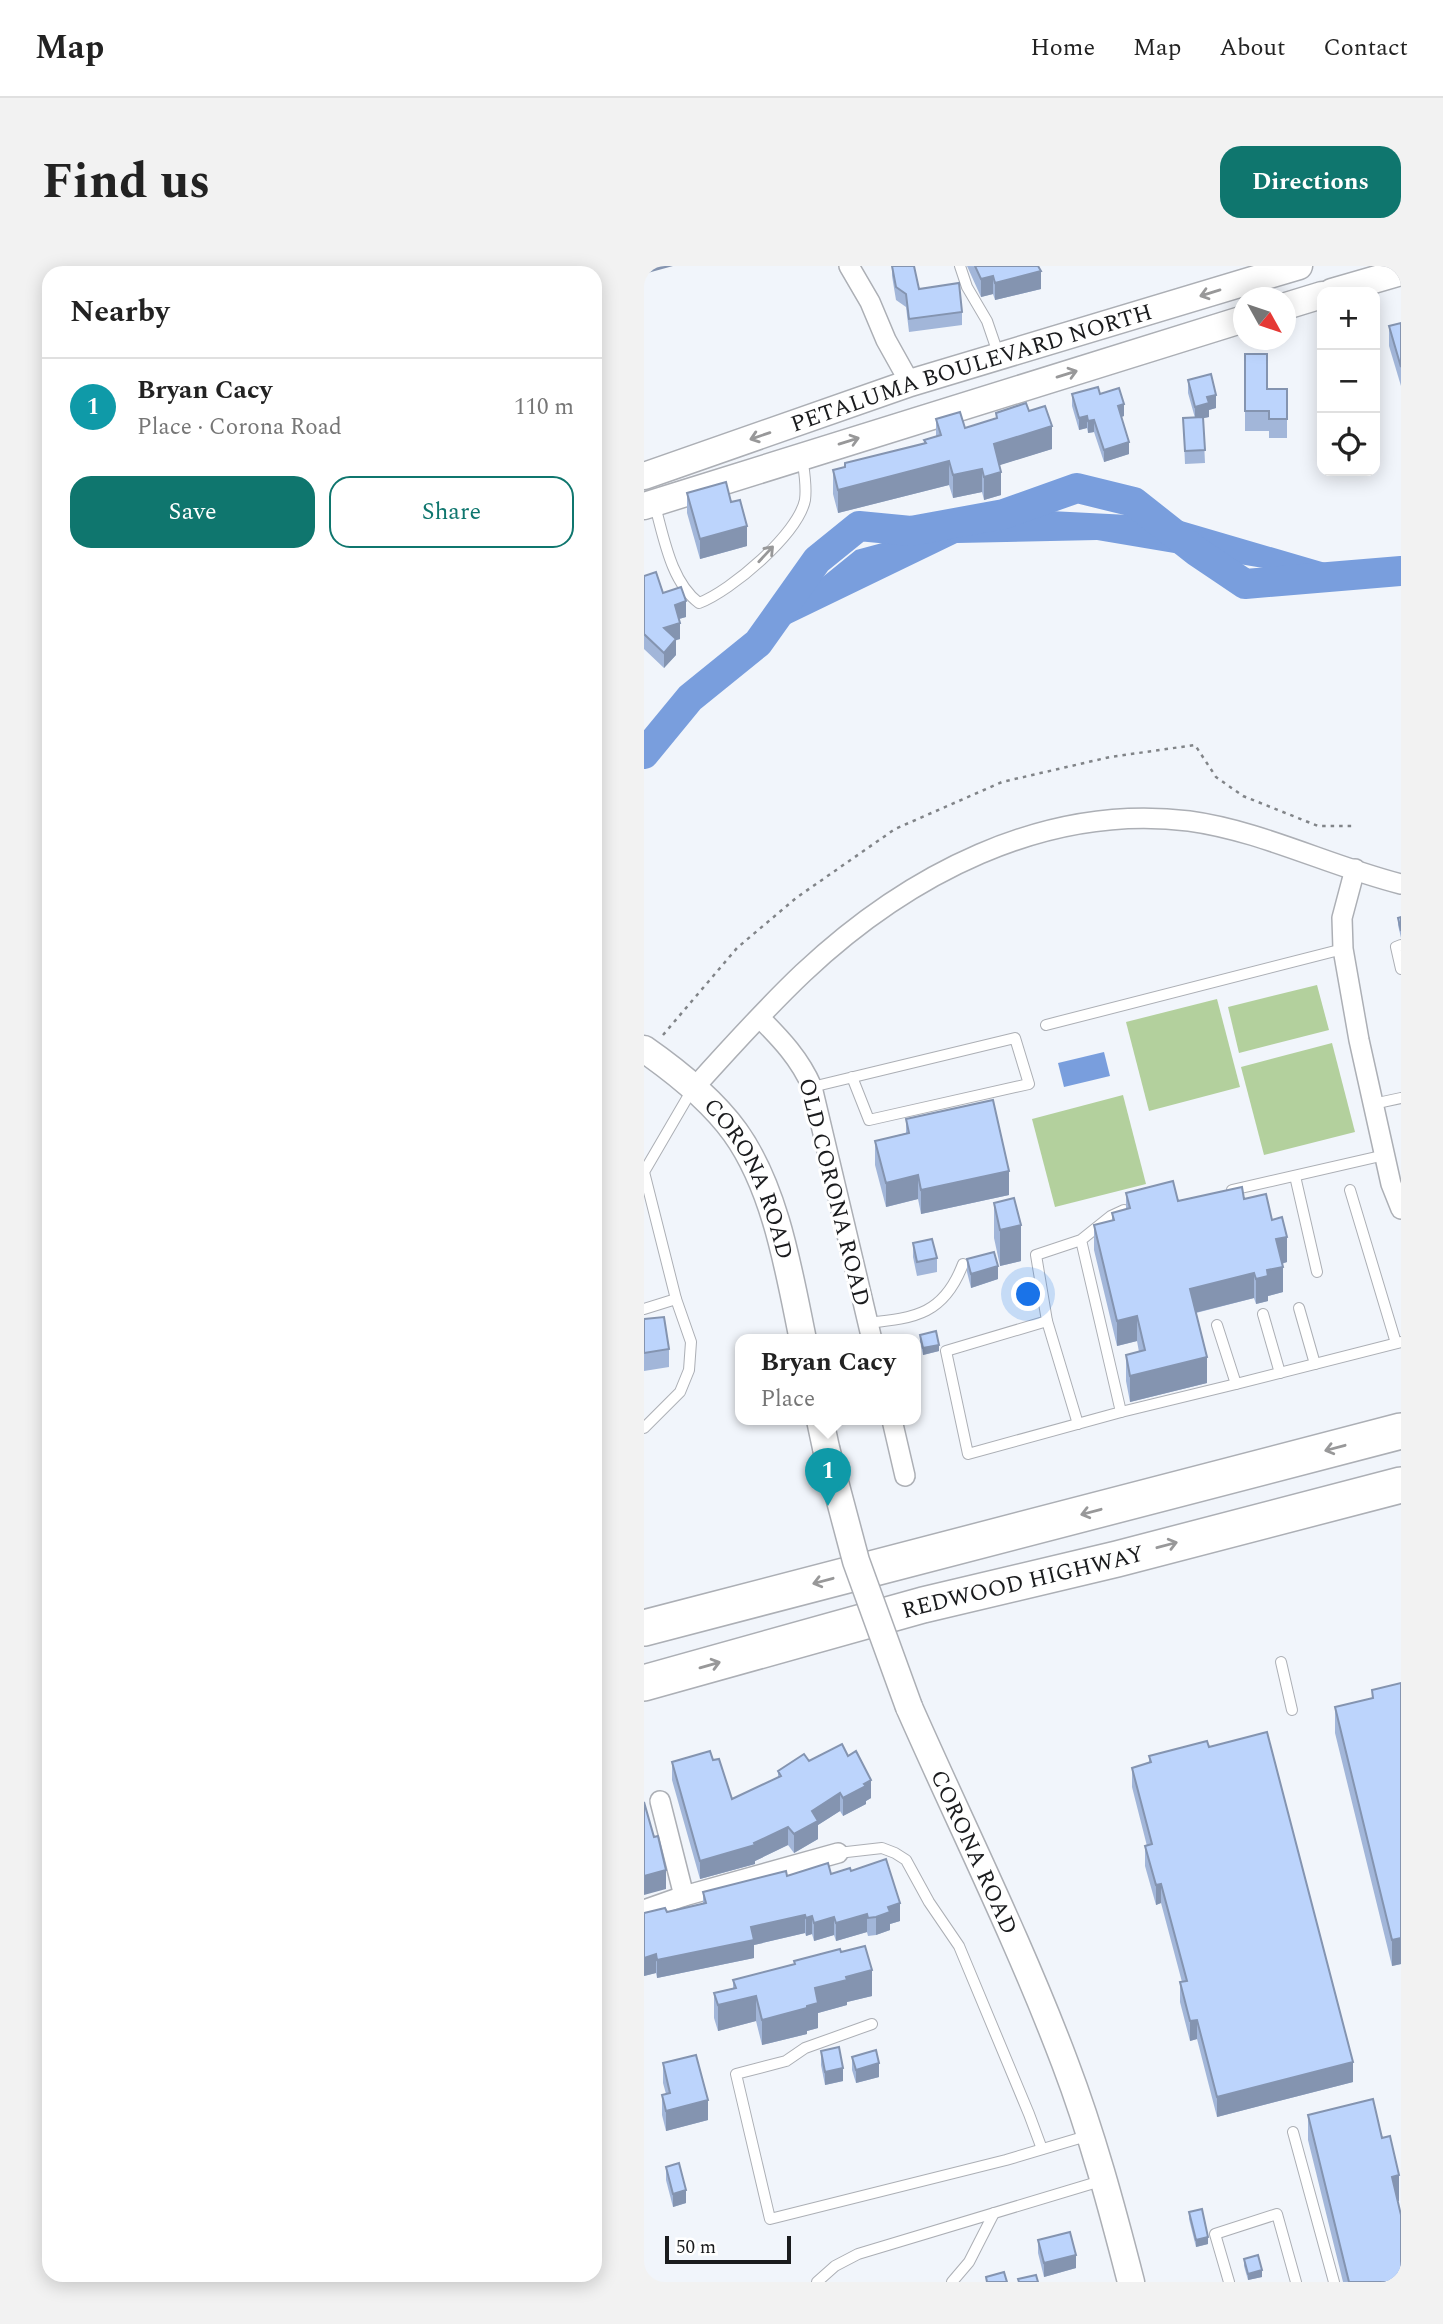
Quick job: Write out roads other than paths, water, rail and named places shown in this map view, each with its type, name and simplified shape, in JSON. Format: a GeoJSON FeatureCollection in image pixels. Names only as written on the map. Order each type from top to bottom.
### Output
{"type":"FeatureCollection","features":[{"type":"Feature","properties":{"kind":"highway"},"geometry":{"type":"LineString","coordinates":[[644,1628],[1401,1431]]}},
{"type":"Feature","properties":{"kind":"highway","name":"REDWOOD HIGHWAY"},"geometry":{"type":"LineString","coordinates":[[644,1684],[923,1605],[1117,1559],[1401,1485]]}},
{"type":"Feature","properties":{"kind":"main road","name":"PETALUMA BOULEVARD NORTH"},"geometry":{"type":"LineString","coordinates":[[644,476],[909,383],[1295,267]]}},
{"type":"Feature","properties":{"kind":"main road"},"geometry":{"type":"LineString","coordinates":[[1349,287],[1401,272]]}},
{"type":"Feature","properties":{"kind":"main road"},"geometry":{"type":"LineString","coordinates":[[1296,303],[1317,297]]}},
{"type":"Feature","properties":{"kind":"main road","name":"PETALUMA BOULEVARD NORTH"},"geometry":{"type":"LineString","coordinates":[[649,504],[1233,322]]}},
{"type":"Feature","properties":{"kind":"main road","name":"CORONA ROAD"},"geometry":{"type":"LineString","coordinates":[[644,1049],[694,1088],[735,1132],[751,1158],[786,1257],[802,1334]]}},
{"type":"Feature","properties":{"kind":"main road","name":"CORONA ROAD"},"geometry":{"type":"LineString","coordinates":[[821,1425],[856,1561],[909,1706],[1039,1998],[1090,2134],[1131,2282]]}},
{"type":"Feature","properties":{"kind":"street"},"geometry":{"type":"LineString","coordinates":[[849,266],[870,302],[909,383]]}},
{"type":"Feature","properties":{"kind":"street"},"geometry":{"type":"LineString","coordinates":[[694,1088],[803,973],[846,936],[890,903],[980,853],[1026,836],[1071,824],[1113,820],[1155,818],[1189,821],[1257,836],[1401,884]]}},
{"type":"Feature","properties":{"kind":"street"},"geometry":{"type":"LineString","coordinates":[[1355,869],[1342,918],[1343,949],[1373,1104],[1391,1184],[1401,1209]]}},
{"type":"Feature","properties":{"kind":"street","name":"OLD CORONA ROAD"},"geometry":{"type":"LineString","coordinates":[[760,1018],[792,1052],[812,1087],[870,1331]]}},
{"type":"Feature","properties":{"kind":"street"},"geometry":{"type":"LineString","coordinates":[[893,1425],[905,1476]]}},
{"type":"Feature","properties":{"kind":"street"},"geometry":{"type":"LineString","coordinates":[[660,1801],[684,1896]]}},
{"type":"Feature","properties":{"kind":"street"},"geometry":{"type":"LineString","coordinates":[[644,1910],[684,1896],[838,1853]]}},
{"type":"Feature","properties":{"kind":"lane"},"geometry":{"type":"LineString","coordinates":[[960,266],[967,287],[987,321],[999,356]]}},
{"type":"Feature","properties":{"kind":"lane"},"geometry":{"type":"LineString","coordinates":[[649,504],[682,584],[699,603],[714,597],[753,567],[793,523],[804,502],[806,483],[802,456]]}},
{"type":"Feature","properties":{"kind":"lane"},"geometry":{"type":"LineString","coordinates":[[1401,945],[1396,947],[1401,970]]}},
{"type":"Feature","properties":{"kind":"lane"},"geometry":{"type":"LineString","coordinates":[[1046,1025],[1343,949]]}},
{"type":"Feature","properties":{"kind":"lane"},"geometry":{"type":"LineString","coordinates":[[812,1087],[852,1077],[1015,1038],[1029,1084],[869,1120],[852,1077]]}},
{"type":"Feature","properties":{"kind":"lane"},"geometry":{"type":"LineString","coordinates":[[644,1428],[680,1392],[690,1370],[691,1342],[676,1299],[644,1172],[694,1088]]}},
{"type":"Feature","properties":{"kind":"lane"},"geometry":{"type":"LineString","coordinates":[[1373,1104],[1401,1097]]}},
{"type":"Feature","properties":{"kind":"lane"},"geometry":{"type":"LineString","coordinates":[[1227,1191],[1385,1155]]}},
{"type":"Feature","properties":{"kind":"lane"},"geometry":{"type":"LineString","coordinates":[[1295,1176],[1317,1272]]}},
{"type":"Feature","properties":{"kind":"lane"},"geometry":{"type":"LineString","coordinates":[[1047,1321],[946,1351],[968,1454],[1398,1342],[1350,1190]]}},
{"type":"Feature","properties":{"kind":"lane"},"geometry":{"type":"LineString","coordinates":[[1078,1424],[1047,1321],[1035,1255],[1081,1240],[1111,1216],[1135,1205]]}},
{"type":"Feature","properties":{"kind":"lane"},"geometry":{"type":"LineString","coordinates":[[1081,1240],[1121,1412]]}},
{"type":"Feature","properties":{"kind":"lane"},"geometry":{"type":"LineString","coordinates":[[870,1331],[922,1314],[938,1304],[952,1289],[963,1264]]}},
{"type":"Feature","properties":{"kind":"lane"},"geometry":{"type":"LineString","coordinates":[[644,1309],[676,1299]]}},
{"type":"Feature","properties":{"kind":"lane"},"geometry":{"type":"LineString","coordinates":[[1299,1308],[1315,1364]]}},
{"type":"Feature","properties":{"kind":"lane"},"geometry":{"type":"LineString","coordinates":[[1263,1314],[1280,1373]]}},
{"type":"Feature","properties":{"kind":"lane"},"geometry":{"type":"LineString","coordinates":[[1217,1325],[1236,1384]]}},
{"type":"Feature","properties":{"kind":"lane"},"geometry":{"type":"LineString","coordinates":[[1281,1662],[1292,1710]]}},
{"type":"Feature","properties":{"kind":"lane"},"geometry":{"type":"LineString","coordinates":[[838,1853],[882,1849],[906,1860],[929,1902],[959,1946],[1042,2150]]}},
{"type":"Feature","properties":{"kind":"lane"},"geometry":{"type":"LineString","coordinates":[[872,2024],[805,2048],[786,2061],[736,2074],[770,2219],[1042,2150],[1090,2134]]}},
{"type":"Feature","properties":{"kind":"lane"},"geometry":{"type":"LineString","coordinates":[[1293,2132],[1334,2282]]}},
{"type":"Feature","properties":{"kind":"lane"},"geometry":{"type":"LineString","coordinates":[[817,2282],[835,2266],[858,2254],[1104,2180]]}},
{"type":"Feature","properties":{"kind":"lane"},"geometry":{"type":"LineString","coordinates":[[952,2282],[963,2277],[994,2213]]}},
{"type":"Feature","properties":{"kind":"lane"},"geometry":{"type":"LineString","coordinates":[[1229,2282],[1215,2234],[1276,2214],[1296,2282]]}},
{"type":"Feature","properties":{"kind":"water"},"geometry":{"type":"Polygon","coordinates":[[[1009,509],[1168,517],[1346,569],[1401,563],[1401,578],[1365,585],[1097,540],[957,543],[775,631],[685,718],[644,767],[644,755],[739,645],[856,550],[1009,509]]]}},
{"type":"Feature","properties":{"kind":"water"},"geometry":{"type":"Polygon","coordinates":[[[1104,1052],[1110,1076],[1064,1087],[1058,1063],[1104,1052]]]}},
{"type":"Feature","properties":{"kind":"waterway"},"geometry":{"type":"LineString","coordinates":[[644,754],[690,698],[758,643],[817,560],[859,526],[911,531],[1004,514],[1077,488],[1134,502],[1196,551],[1245,584],[1401,571]]}},
{"type":"Feature","properties":{"kind":"place","name":"Bryan Cacy"},"geometry":{"type":"Point","coordinates":[828,1506]}}]}
